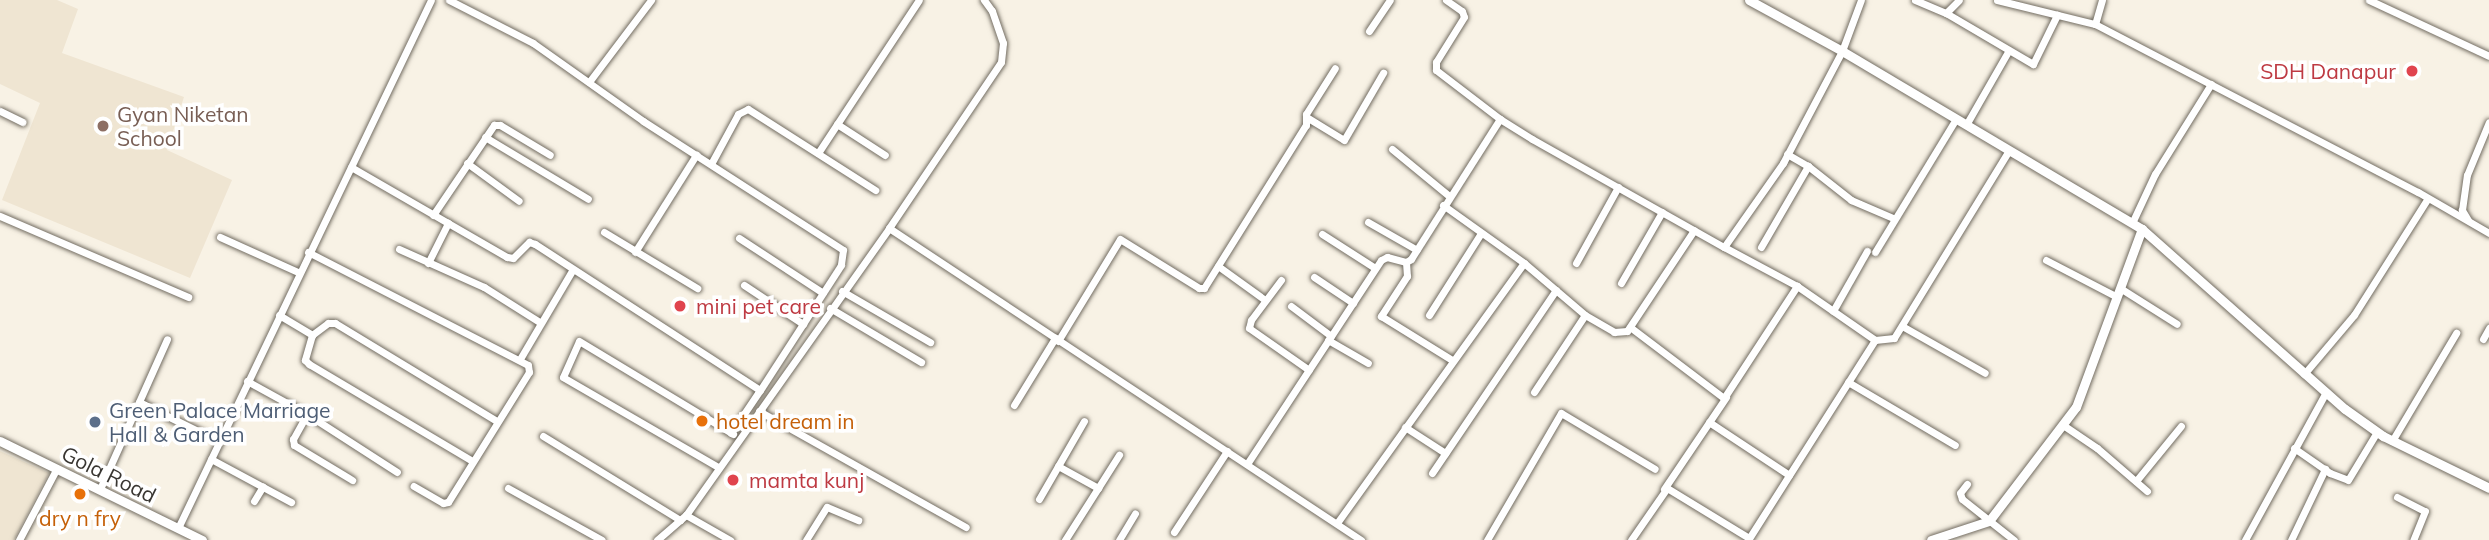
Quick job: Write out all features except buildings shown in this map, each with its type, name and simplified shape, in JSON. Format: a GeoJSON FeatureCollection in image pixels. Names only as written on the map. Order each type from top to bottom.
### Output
{"type":"FeatureCollection","features":[{"type":"Feature","properties":{"kind":"street"},"geometry":{"type":"LineString","coordinates":[[178,528],[298,272],[431,0]]}},
{"type":"Feature","properties":{"kind":"street"},"geometry":{"type":"LineString","coordinates":[[449,0],[513,32],[643,121],[843,250],[841,265],[731,433]]}},
{"type":"Feature","properties":{"kind":"street"},"geometry":{"type":"LineString","coordinates":[[589,82],[651,0]]}},
{"type":"Feature","properties":{"kind":"street"},"geometry":{"type":"LineString","coordinates":[[818,153],[919,0]]}},
{"type":"Feature","properties":{"kind":"street"},"geometry":{"type":"LineString","coordinates":[[657,540],[683,517],[842,291],[890,228],[997,68],[1003,57],[1003,43],[992,11],[984,0]]}},
{"type":"Feature","properties":{"kind":"street"},"geometry":{"type":"LineString","coordinates":[[1369,31],[1390,0]]}},
{"type":"Feature","properties":{"kind":"street"},"geometry":{"type":"LineString","coordinates":[[1446,0],[1462,11],[1464,17],[1435,68],[1500,119],[1797,286],[1875,340],[1894,338],[2009,150]]}},
{"type":"Feature","properties":{"kind":"street"},"geometry":{"type":"LineString","coordinates":[[1749,0],[1842,51],[2142,229],[2304,374],[2376,432],[2489,488]]}},
{"type":"Feature","properties":{"kind":"street"},"geometry":{"type":"LineString","coordinates":[[1724,247],[1787,154],[1842,51],[1861,0]]}},
{"type":"Feature","properties":{"kind":"street"},"geometry":{"type":"LineString","coordinates":[[1916,0],[1946,13],[2034,64],[2057,15]]}},
{"type":"Feature","properties":{"kind":"street"},"geometry":{"type":"LineString","coordinates":[[1946,13],[1959,0]]}},
{"type":"Feature","properties":{"kind":"street"},"geometry":{"type":"LineString","coordinates":[[1997,0],[2095,24],[2428,198],[2489,233]]}},
{"type":"Feature","properties":{"kind":"street"},"geometry":{"type":"LineString","coordinates":[[2095,24],[2102,0]]}},
{"type":"Feature","properties":{"kind":"street"},"geometry":{"type":"LineString","coordinates":[[2370,0],[2489,55]]}},
{"type":"Feature","properties":{"kind":"street"},"geometry":{"type":"LineString","coordinates":[[1966,124],[2009,50]]}},
{"type":"Feature","properties":{"kind":"street"},"geometry":{"type":"LineString","coordinates":[[1014,405],[1120,239],[1200,289],[1204,288],[1308,118],[1306,114],[1335,68]]}},
{"type":"Feature","properties":{"kind":"street"},"geometry":{"type":"LineString","coordinates":[[1308,118],[1343,140],[1383,73]]}},
{"type":"Feature","properties":{"kind":"street"},"geometry":{"type":"LineString","coordinates":[[2132,223],[2155,174],[2211,84]]}},
{"type":"Feature","properties":{"kind":"street"},"geometry":{"type":"LineString","coordinates":[[711,164],[738,114],[745,109],[875,190]]}},
{"type":"Feature","properties":{"kind":"street"},"geometry":{"type":"LineString","coordinates":[[0,111],[23,122]]}},
{"type":"Feature","properties":{"kind":"street"},"geometry":{"type":"LineString","coordinates":[[1452,360],[1381,316],[1408,276],[1406,262],[1500,119]]}},
{"type":"Feature","properties":{"kind":"street"},"geometry":{"type":"LineString","coordinates":[[1833,311],[1956,119]]}},
{"type":"Feature","properties":{"kind":"street"},"geometry":{"type":"LineString","coordinates":[[2470,222],[2462,210],[2467,175],[2489,122]]}},
{"type":"Feature","properties":{"kind":"street"},"geometry":{"type":"LineString","coordinates":[[433,215],[485,137],[498,124],[550,155]]}},
{"type":"Feature","properties":{"kind":"street"},"geometry":{"type":"LineString","coordinates":[[837,124],[885,155]]}},
{"type":"Feature","properties":{"kind":"street"},"geometry":{"type":"LineString","coordinates":[[485,137],[587,199]]}},
{"type":"Feature","properties":{"kind":"street"},"geometry":{"type":"LineString","coordinates":[[1392,149],[1449,196]]}},
{"type":"Feature","properties":{"kind":"street"},"geometry":{"type":"LineString","coordinates":[[1787,154],[1808,166],[1851,200],[1894,218]]}},
{"type":"Feature","properties":{"kind":"street"},"geometry":{"type":"LineString","coordinates":[[635,252],[696,155]]}},
{"type":"Feature","properties":{"kind":"street"},"geometry":{"type":"LineString","coordinates":[[467,163],[519,201]]}},
{"type":"Feature","properties":{"kind":"street"},"geometry":{"type":"LineString","coordinates":[[1761,247],[1808,166]]}},
{"type":"Feature","properties":{"kind":"street"},"geometry":{"type":"LineString","coordinates":[[351,167],[510,258],[531,242],[760,390]]}},
{"type":"Feature","properties":{"kind":"street"},"geometry":{"type":"LineString","coordinates":[[1576,262],[1618,187]]}},
{"type":"Feature","properties":{"kind":"street"},"geometry":{"type":"LineString","coordinates":[[2304,374],[2354,315],[2428,198]]}},
{"type":"Feature","properties":{"kind":"street"},"geometry":{"type":"LineString","coordinates":[[1443,205],[1524,262],[1585,315],[1614,332],[1628,331],[1694,230]]}},
{"type":"Feature","properties":{"kind":"street"},"geometry":{"type":"LineString","coordinates":[[1621,283],[1662,212]]}},
{"type":"Feature","properties":{"kind":"street"},"geometry":{"type":"LineString","coordinates":[[0,216],[188,298]]}},
{"type":"Feature","properties":{"kind":"street"},"geometry":{"type":"LineString","coordinates":[[1368,222],[1416,250]]}},
{"type":"Feature","properties":{"kind":"street"},"geometry":{"type":"LineString","coordinates":[[428,263],[448,223]]}},
{"type":"Feature","properties":{"kind":"street"},"geometry":{"type":"LineString","coordinates":[[890,228],[1361,540]]}},
{"type":"Feature","properties":{"kind":"street"},"geometry":{"type":"LineString","coordinates":[[1931,540],[1989,522],[2076,407],[2142,229]]}},
{"type":"Feature","properties":{"kind":"street"},"geometry":{"type":"LineString","coordinates":[[604,232],[697,288]]}},
{"type":"Feature","properties":{"kind":"street"},"geometry":{"type":"LineString","coordinates":[[1429,314],[1481,233]]}},
{"type":"Feature","properties":{"kind":"street"},"geometry":{"type":"LineString","coordinates":[[1322,234],[1375,268]]}},
{"type":"Feature","properties":{"kind":"street"},"geometry":{"type":"LineString","coordinates":[[220,237],[298,272]]}},
{"type":"Feature","properties":{"kind":"street"},"geometry":{"type":"LineString","coordinates":[[739,238],[823,293]]}},
{"type":"Feature","properties":{"kind":"street"},"geometry":{"type":"LineString","coordinates":[[399,248],[484,287],[541,323]]}},
{"type":"Feature","properties":{"kind":"street"},"geometry":{"type":"LineString","coordinates":[[308,252],[528,365],[529,372],[471,460],[448,502],[443,503],[414,486]]}},
{"type":"Feature","properties":{"kind":"street"},"geometry":{"type":"LineString","coordinates":[[1247,464],[1375,268],[1385,257],[1406,262]]}},
{"type":"Feature","properties":{"kind":"street"},"geometry":{"type":"LineString","coordinates":[[2046,260],[2177,324]]}},
{"type":"Feature","properties":{"kind":"street"},"geometry":{"type":"LineString","coordinates":[[1337,523],[1524,262]]}},
{"type":"Feature","properties":{"kind":"street"},"geometry":{"type":"LineString","coordinates":[[1218,266],[1265,300]]}},
{"type":"Feature","properties":{"kind":"street"},"geometry":{"type":"LineString","coordinates":[[520,359],[573,269]]}},
{"type":"Feature","properties":{"kind":"street"},"geometry":{"type":"LineString","coordinates":[[1314,277],[1353,303]]}},
{"type":"Feature","properties":{"kind":"street"},"geometry":{"type":"LineString","coordinates":[[1281,280],[1249,322],[1249,328],[1308,370]]}},
{"type":"Feature","properties":{"kind":"street"},"geometry":{"type":"LineString","coordinates":[[744,285],[803,324]]}},
{"type":"Feature","properties":{"kind":"street"},"geometry":{"type":"LineString","coordinates":[[1631,540],[1797,286]]}},
{"type":"Feature","properties":{"kind":"street"},"geometry":{"type":"LineString","coordinates":[[1432,473],[1556,290]]}},
{"type":"Feature","properties":{"kind":"street"},"geometry":{"type":"LineString","coordinates":[[842,291],[930,342]]}},
{"type":"Feature","properties":{"kind":"street"},"geometry":{"type":"LineString","coordinates":[[1291,306],[1330,338],[1368,363]]}},
{"type":"Feature","properties":{"kind":"street"},"geometry":{"type":"LineString","coordinates":[[830,308],[921,362]]}},
{"type":"Feature","properties":{"kind":"street"},"geometry":{"type":"LineString","coordinates":[[279,315],[312,335]]}},
{"type":"Feature","properties":{"kind":"street"},"geometry":{"type":"LineString","coordinates":[[1534,392],[1585,315]]}},
{"type":"Feature","properties":{"kind":"street"},"geometry":{"type":"LineString","coordinates":[[471,460],[309,364],[305,360],[312,335],[328,323],[335,323],[497,421]]}},
{"type":"Feature","properties":{"kind":"street"},"geometry":{"type":"LineString","coordinates":[[1902,326],[1985,373]]}},
{"type":"Feature","properties":{"kind":"street"},"geometry":{"type":"LineString","coordinates":[[1630,327],[1720,396],[1726,397]]}},
{"type":"Feature","properties":{"kind":"street"},"geometry":{"type":"LineString","coordinates":[[2483,339],[2489,328]]}},
{"type":"Feature","properties":{"kind":"street"},"geometry":{"type":"LineString","coordinates":[[2392,441],[2456,332]]}},
{"type":"Feature","properties":{"kind":"street"},"geometry":{"type":"LineString","coordinates":[[100,489],[167,339]]}},
{"type":"Feature","properties":{"kind":"street"},"geometry":{"type":"LineString","coordinates":[[1664,489],[1670,489],[1749,539],[1875,340]]}},
{"type":"Feature","properties":{"kind":"street"},"geometry":{"type":"LineString","coordinates":[[718,467],[563,377],[579,341],[739,438]]}},
{"type":"Feature","properties":{"kind":"street"},"geometry":{"type":"LineString","coordinates":[[247,381],[306,414],[397,472]]}},
{"type":"Feature","properties":{"kind":"street"},"geometry":{"type":"LineString","coordinates":[[1848,382],[1955,445]]}},
{"type":"Feature","properties":{"kind":"street"},"geometry":{"type":"LineString","coordinates":[[2245,540],[2326,392]]}},
{"type":"Feature","properties":{"kind":"street"},"geometry":{"type":"LineString","coordinates":[[139,402],[204,434]]}},
{"type":"Feature","properties":{"kind":"street"},"geometry":{"type":"LineString","coordinates":[[759,411],[966,527]]}},
{"type":"Feature","properties":{"kind":"street"},"geometry":{"type":"LineString","coordinates":[[1487,540],[1561,413],[1655,469]]}},
{"type":"Feature","properties":{"kind":"street"},"geometry":{"type":"LineString","coordinates":[[306,414],[293,439],[294,445],[352,480]]}},
{"type":"Feature","properties":{"kind":"street"},"geometry":{"type":"LineString","coordinates":[[1039,499],[1084,421]]}},
{"type":"Feature","properties":{"kind":"street"},"geometry":{"type":"LineString","coordinates":[[1709,422],[1789,475]]}},
{"type":"Feature","properties":{"kind":"street"},"geometry":{"type":"LineString","coordinates":[[2063,425],[2097,448],[2147,491]]}},
{"type":"Feature","properties":{"kind":"street"},"geometry":{"type":"LineString","coordinates":[[1405,426],[1446,453]]}},
{"type":"Feature","properties":{"kind":"street"},"geometry":{"type":"LineString","coordinates":[[2136,481],[2180,426]]}},
{"type":"Feature","properties":{"kind":"street"},"geometry":{"type":"LineString","coordinates":[[2294,448],[2325,469],[2348,480],[2376,432]]}},
{"type":"Feature","properties":{"kind":"street"},"geometry":{"type":"LineString","coordinates":[[542,436],[683,517],[730,540]]}},
{"type":"Feature","properties":{"kind":"street","name":"Gola Road"},"geometry":{"type":"LineString","coordinates":[[0,441],[202,540]]}},
{"type":"Feature","properties":{"kind":"street"},"geometry":{"type":"LineString","coordinates":[[1174,532],[1227,451]]}},
{"type":"Feature","properties":{"kind":"street"},"geometry":{"type":"LineString","coordinates":[[1065,540],[1119,455]]}},
{"type":"Feature","properties":{"kind":"street"},"geometry":{"type":"LineString","coordinates":[[211,459],[291,502]]}},
{"type":"Feature","properties":{"kind":"street"},"geometry":{"type":"LineString","coordinates":[[1058,466],[1098,488]]}},
{"type":"Feature","properties":{"kind":"street"},"geometry":{"type":"LineString","coordinates":[[19,540],[57,468]]}},
{"type":"Feature","properties":{"kind":"street"},"geometry":{"type":"LineString","coordinates":[[2291,540],[2325,469]]}},
{"type":"Feature","properties":{"kind":"street"},"geometry":{"type":"LineString","coordinates":[[1967,484],[1960,496],[2014,540]]}},
{"type":"Feature","properties":{"kind":"street"},"geometry":{"type":"LineString","coordinates":[[254,501],[263,486]]}},
{"type":"Feature","properties":{"kind":"street"},"geometry":{"type":"LineString","coordinates":[[508,488],[602,540]]}},
{"type":"Feature","properties":{"kind":"street"},"geometry":{"type":"LineString","coordinates":[[2397,497],[2425,511],[2413,540]]}},
{"type":"Feature","properties":{"kind":"street"},"geometry":{"type":"LineString","coordinates":[[806,540],[827,507],[858,520]]}},
{"type":"Feature","properties":{"kind":"street"},"geometry":{"type":"LineString","coordinates":[[1119,540],[1136,513]]}},
{"type":"Feature","properties":{"kind":"shaded area","name":"Gyan Niketan School"},"geometry":{"type":"Polygon","coordinates":[[[0,0],[57,0],[78,9],[62,53],[184,97],[167,150],[232,180],[190,278],[2,200],[40,103],[0,84],[0,0]]]}},
{"type":"Feature","properties":{"kind":"shaded area"},"geometry":{"type":"Polygon","coordinates":[[[0,451],[49,473],[14,540],[0,540],[0,451]]]}},
{"type":"Feature","properties":{"kind":"place","name":"SDH Danapur"},"geometry":{"type":"Point","coordinates":[2412,71]}},
{"type":"Feature","properties":{"kind":"place","name":"Gyan Niketan School"},"geometry":{"type":"Point","coordinates":[103,126]}},
{"type":"Feature","properties":{"kind":"place","name":"mini pet care"},"geometry":{"type":"Point","coordinates":[680,306]}},
{"type":"Feature","properties":{"kind":"place","name":"hotel dream in"},"geometry":{"type":"Point","coordinates":[702,421]}},
{"type":"Feature","properties":{"kind":"place","name":"Green Palace Marriage Hall & Garden"},"geometry":{"type":"Point","coordinates":[95,422]}},
{"type":"Feature","properties":{"kind":"place","name":"mamta kunj"},"geometry":{"type":"Point","coordinates":[733,480]}},
{"type":"Feature","properties":{"kind":"place","name":"dry n fry"},"geometry":{"type":"Point","coordinates":[80,494]}}]}
